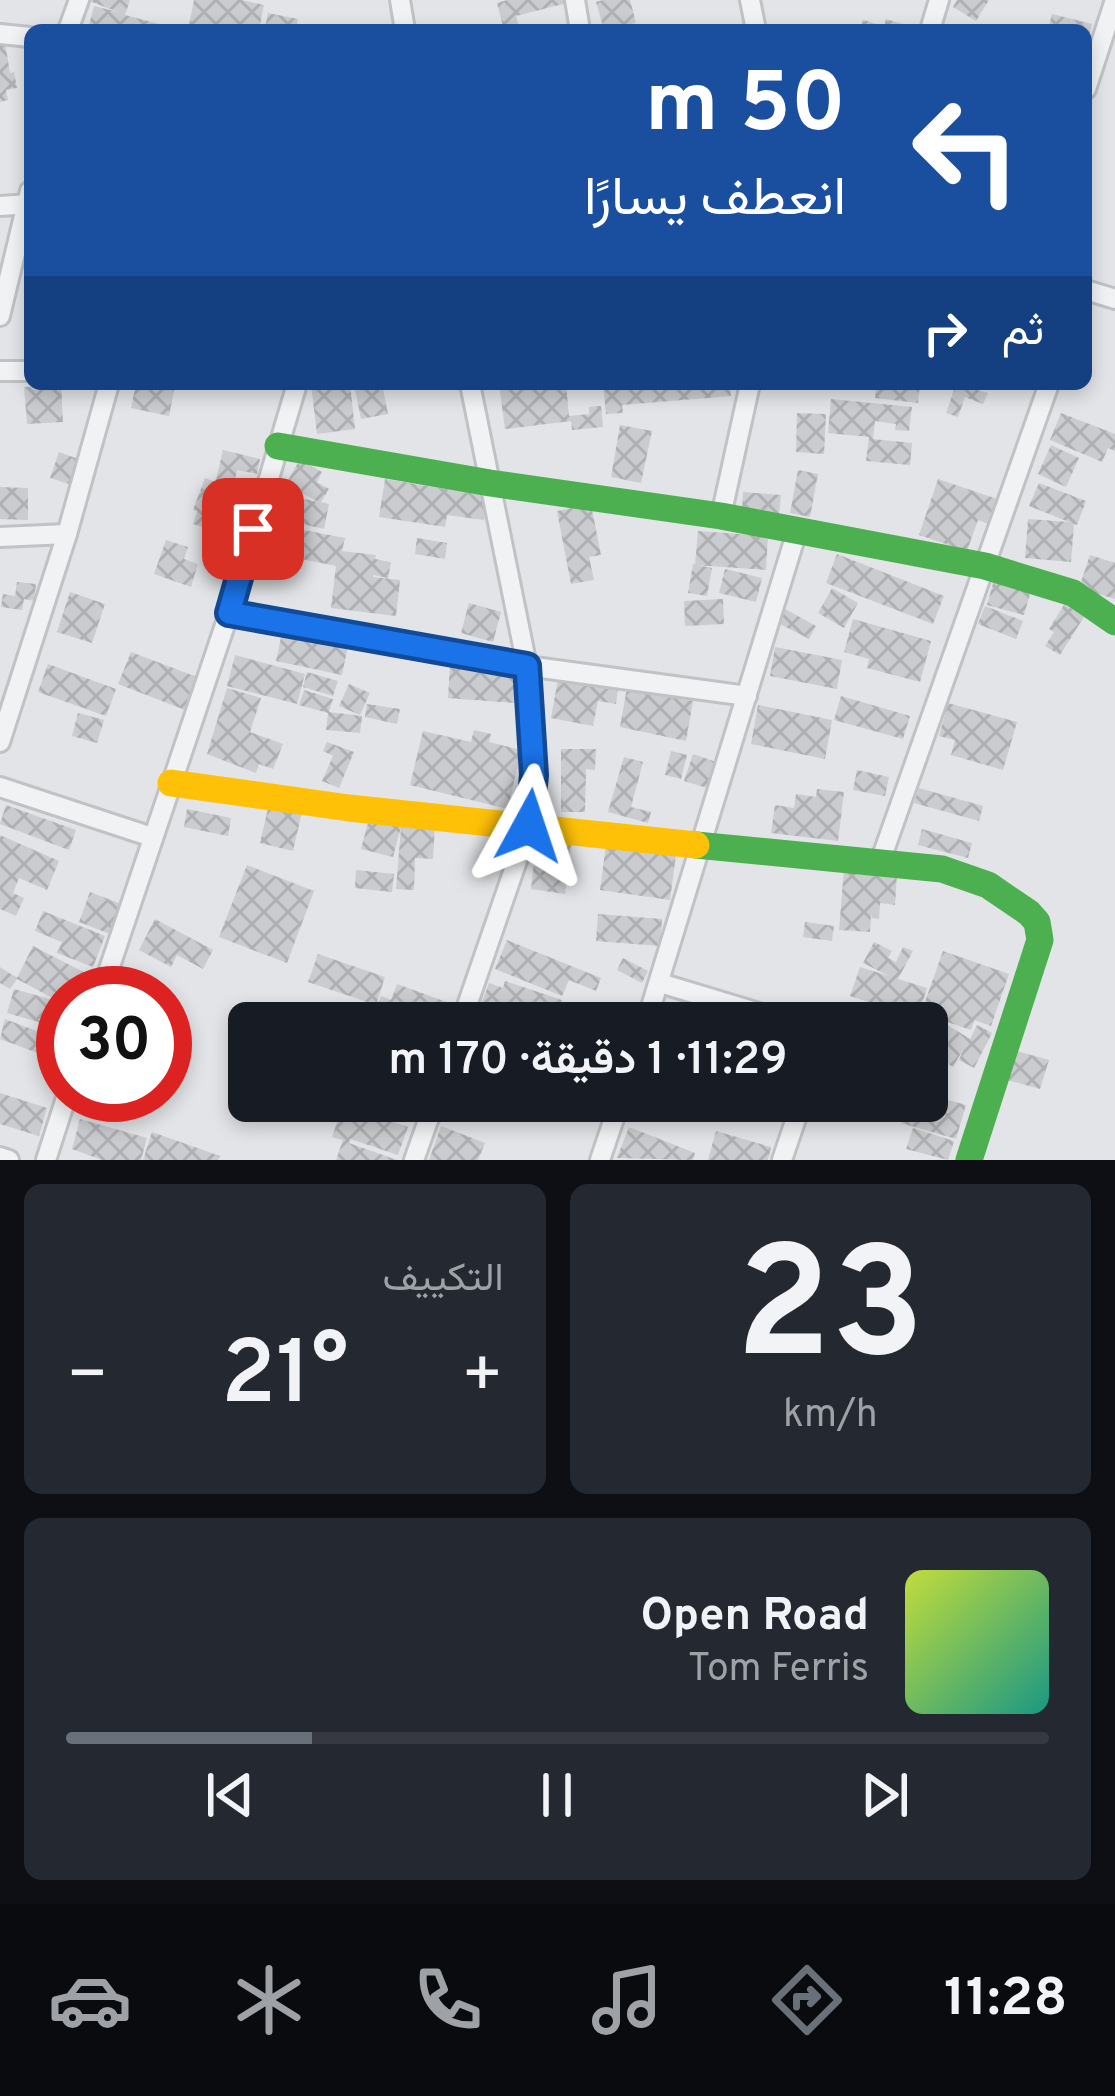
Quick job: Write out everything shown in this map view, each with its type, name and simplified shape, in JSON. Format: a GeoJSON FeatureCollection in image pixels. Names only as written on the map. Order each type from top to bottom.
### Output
{"type":"FeatureCollection","features":[{"type":"Feature","properties":{"kind":"street"},"geometry":{"type":"LineString","coordinates":[[1092,71],[1115,1]]}},
{"type":"Feature","properties":{"kind":"street"},"geometry":{"type":"LineString","coordinates":[[0,316],[24,220]]}},
{"type":"Feature","properties":{"kind":"street"},"geometry":{"type":"LineString","coordinates":[[0,742],[107,390]]}},
{"type":"Feature","properties":{"kind":"street"},"geometry":{"type":"LineString","coordinates":[[110,966],[229,613],[295,390]]}},
{"type":"Feature","properties":{"kind":"street"},"geometry":{"type":"LineString","coordinates":[[468,1002],[529,826],[534,775],[527,666],[471,390]]}},
{"type":"Feature","properties":{"kind":"street"},"geometry":{"type":"LineString","coordinates":[[721,516],[749,390]]}},
{"type":"Feature","properties":{"kind":"street"},"geometry":{"type":"LineString","coordinates":[[880,862],[1046,390]]}},
{"type":"Feature","properties":{"kind":"street"},"geometry":{"type":"LineString","coordinates":[[278,446],[721,516],[985,566],[1073,593],[1115,622]]}},
{"type":"Feature","properties":{"kind":"street"},"geometry":{"type":"LineString","coordinates":[[653,1002],[797,531]]}},
{"type":"Feature","properties":{"kind":"street"},"geometry":{"type":"LineString","coordinates":[[0,537],[67,534]]}},
{"type":"Feature","properties":{"kind":"street"},"geometry":{"type":"LineString","coordinates":[[229,613],[527,666],[747,696]]}},
{"type":"Feature","properties":{"kind":"street"},"geometry":{"type":"LineString","coordinates":[[171,783],[702,847],[942,868],[988,885],[1030,913],[1040,940],[969,1160]]}},
{"type":"Feature","properties":{"kind":"street"},"geometry":{"type":"LineString","coordinates":[[0,787],[152,838]]}},
{"type":"Feature","properties":{"kind":"street"},"geometry":{"type":"LineString","coordinates":[[660,983],[723,1002]]}},
{"type":"Feature","properties":{"kind":"street"},"geometry":{"type":"LineString","coordinates":[[46,1160],[58,1122]]}},
{"type":"Feature","properties":{"kind":"street"},"geometry":{"type":"LineString","coordinates":[[414,1160],[427,1122]]}},
{"type":"Feature","properties":{"kind":"street"},"geometry":{"type":"LineString","coordinates":[[600,1160],[613,1122]]}},
{"type":"Feature","properties":{"kind":"street"},"geometry":{"type":"LineString","coordinates":[[782,1160],[795,1122]]}},
{"type":"Feature","properties":{"kind":"street"},"geometry":{"type":"LineString","coordinates":[[0,1157],[9,1160]]}},
{"type":"Feature","properties":{"kind":"building"},"geometry":{"type":"Polygon","coordinates":[[[87,0],[130,0],[125,15],[159,24],[89,24],[94,6],[118,12],[87,0]]]}},
{"type":"Feature","properties":{"kind":"building"},"geometry":{"type":"Polygon","coordinates":[[[194,0],[264,5],[260,24],[189,24],[194,0]]]}},
{"type":"Feature","properties":{"kind":"building"},"geometry":{"type":"Polygon","coordinates":[[[571,0],[516,16],[518,24],[502,24],[497,3],[571,0]]]}},
{"type":"Feature","properties":{"kind":"building"},"geometry":{"type":"Polygon","coordinates":[[[630,0],[636,23],[602,24],[596,2],[630,0]]]}},
{"type":"Feature","properties":{"kind":"building"},"geometry":{"type":"Polygon","coordinates":[[[957,0],[989,0],[976,21],[953,7],[957,0]]]}},
{"type":"Feature","properties":{"kind":"building"},"geometry":{"type":"Polygon","coordinates":[[[268,13],[298,19],[297,24],[266,24],[268,13]]]}},
{"type":"Feature","properties":{"kind":"building"},"geometry":{"type":"Polygon","coordinates":[[[1052,14],[1092,24],[1050,24],[1052,14]]]}},
{"type":"Feature","properties":{"kind":"building"},"geometry":{"type":"Polygon","coordinates":[[[5,42],[17,88],[6,90],[8,100],[0,102],[0,43],[5,42]]]}},
{"type":"Feature","properties":{"kind":"building"},"geometry":{"type":"Polygon","coordinates":[[[24,390],[61,390],[63,422],[27,424],[24,390]]]}},
{"type":"Feature","properties":{"kind":"building"},"geometry":{"type":"Polygon","coordinates":[[[135,390],[174,390],[169,416],[131,408],[135,390]]]}},
{"type":"Feature","properties":{"kind":"building"},"geometry":{"type":"Polygon","coordinates":[[[312,390],[351,390],[355,429],[317,434],[312,390]]]}},
{"type":"Feature","properties":{"kind":"building"},"geometry":{"type":"Polygon","coordinates":[[[355,390],[383,390],[388,414],[361,419],[355,390]]]}},
{"type":"Feature","properties":{"kind":"building"},"geometry":{"type":"Polygon","coordinates":[[[500,390],[567,390],[569,416],[589,414],[589,407],[601,406],[603,427],[572,430],[571,421],[505,429],[500,390]]]}},
{"type":"Feature","properties":{"kind":"building"},"geometry":{"type":"Polygon","coordinates":[[[604,390],[730,390],[731,396],[622,405],[623,413],[606,414],[604,390]]]}},
{"type":"Feature","properties":{"kind":"building"},"geometry":{"type":"Polygon","coordinates":[[[876,390],[919,390],[918,403],[875,398],[876,390]]]}},
{"type":"Feature","properties":{"kind":"building"},"geometry":{"type":"Polygon","coordinates":[[[954,390],[988,393],[983,404],[965,397],[958,417],[946,413],[954,390]]]}},
{"type":"Feature","properties":{"kind":"building"},"geometry":{"type":"Polygon","coordinates":[[[831,399],[912,407],[909,431],[875,421],[873,439],[912,443],[910,465],[866,461],[869,437],[828,433],[831,399]]]}},
{"type":"Feature","properties":{"kind":"building"},"geometry":{"type":"Polygon","coordinates":[[[797,413],[826,414],[824,454],[796,452],[797,413]]]}},
{"type":"Feature","properties":{"kind":"building"},"geometry":{"type":"Polygon","coordinates":[[[1061,413],[1115,434],[1115,451],[1108,448],[1102,462],[1050,440],[1061,413]]]}},
{"type":"Feature","properties":{"kind":"building"},"geometry":{"type":"Polygon","coordinates":[[[620,425],[652,431],[641,483],[611,477],[620,425]]]}},
{"type":"Feature","properties":{"kind":"building"},"geometry":{"type":"Polygon","coordinates":[[[1051,445],[1079,458],[1066,487],[1038,474],[1051,445]]]}},
{"type":"Feature","properties":{"kind":"building"},"geometry":{"type":"Polygon","coordinates":[[[223,450],[260,459],[257,474],[237,470],[234,484],[216,480],[223,450]]]}},
{"type":"Feature","properties":{"kind":"building"},"geometry":{"type":"Polygon","coordinates":[[[59,452],[81,460],[72,485],[50,478],[59,452]]]}},
{"type":"Feature","properties":{"kind":"building"},"geometry":{"type":"Polygon","coordinates":[[[300,459],[322,472],[317,482],[329,489],[321,502],[329,504],[324,529],[281,519],[286,495],[318,502],[286,484],[300,459]]]}},
{"type":"Feature","properties":{"kind":"building"},"geometry":{"type":"Polygon","coordinates":[[[798,470],[818,474],[810,517],[790,513],[798,470]]]}},
{"type":"Feature","properties":{"kind":"building"},"geometry":{"type":"Polygon","coordinates":[[[205,478],[252,496],[233,548],[206,537],[208,529],[193,524],[205,478]]]}},
{"type":"Feature","properties":{"kind":"building"},"geometry":{"type":"Polygon","coordinates":[[[385,479],[488,496],[484,520],[447,515],[445,527],[379,517],[385,479]]]}},
{"type":"Feature","properties":{"kind":"building"},"geometry":{"type":"Polygon","coordinates":[[[938,479],[1000,500],[992,525],[978,520],[967,551],[919,535],[938,479]]]}},
{"type":"Feature","properties":{"kind":"building"},"geometry":{"type":"Polygon","coordinates":[[[1039,483],[1086,501],[1074,524],[1071,562],[1025,558],[1028,519],[1069,522],[1029,506],[1039,483]]]}},
{"type":"Feature","properties":{"kind":"building"},"geometry":{"type":"Polygon","coordinates":[[[0,487],[28,488],[28,520],[0,519],[0,487]]]}},
{"type":"Feature","properties":{"kind":"building"},"geometry":{"type":"Polygon","coordinates":[[[743,492],[781,495],[779,514],[742,511],[743,492]]]}},
{"type":"Feature","properties":{"kind":"building"},"geometry":{"type":"Polygon","coordinates":[[[591,504],[601,555],[589,557],[594,580],[571,584],[557,511],[591,504]]]}},
{"type":"Feature","properties":{"kind":"building"},"geometry":{"type":"Polygon","coordinates":[[[277,525],[345,538],[342,551],[391,562],[388,578],[373,577],[400,580],[396,616],[331,608],[336,566],[271,553],[277,525]]]}},
{"type":"Feature","properties":{"kind":"building"},"geometry":{"type":"Polygon","coordinates":[[[698,531],[768,536],[766,570],[695,565],[698,531]]]}},
{"type":"Feature","properties":{"kind":"building"},"geometry":{"type":"Polygon","coordinates":[[[417,538],[447,543],[445,559],[415,554],[417,538]]]}},
{"type":"Feature","properties":{"kind":"building"},"geometry":{"type":"Polygon","coordinates":[[[166,540],[188,547],[184,559],[198,564],[191,587],[154,574],[166,540]]]}},
{"type":"Feature","properties":{"kind":"building"},"geometry":{"type":"Polygon","coordinates":[[[837,554],[944,596],[933,624],[826,583],[837,554]]]}},
{"type":"Feature","properties":{"kind":"building"},"geometry":{"type":"Polygon","coordinates":[[[1090,555],[1115,563],[1115,599],[1079,588],[1090,555]]]}},
{"type":"Feature","properties":{"kind":"building"},"geometry":{"type":"Polygon","coordinates":[[[693,564],[712,568],[707,596],[688,593],[693,564]]]}},
{"type":"Feature","properties":{"kind":"building"},"geometry":{"type":"Polygon","coordinates":[[[725,569],[762,578],[756,602],[719,593],[725,569]]]}},
{"type":"Feature","properties":{"kind":"building"},"geometry":{"type":"Polygon","coordinates":[[[995,576],[1032,587],[1024,615],[987,605],[995,576]]]}},
{"type":"Feature","properties":{"kind":"building"},"geometry":{"type":"Polygon","coordinates":[[[17,582],[36,584],[34,601],[24,599],[22,610],[1,607],[3,594],[15,596],[17,582]]]}},
{"type":"Feature","properties":{"kind":"building"},"geometry":{"type":"Polygon","coordinates":[[[832,588],[858,603],[844,628],[818,613],[832,588]]]}},
{"type":"Feature","properties":{"kind":"building"},"geometry":{"type":"Polygon","coordinates":[[[70,592],[105,604],[92,643],[57,632],[70,592]]]}},
{"type":"Feature","properties":{"kind":"building"},"geometry":{"type":"Polygon","coordinates":[[[723,599],[724,624],[685,626],[684,601],[723,599]]]}},
{"type":"Feature","properties":{"kind":"building"},"geometry":{"type":"Polygon","coordinates":[[[1067,600],[1087,612],[1060,655],[1045,646],[1054,632],[1049,629],[1067,600]]]}},
{"type":"Feature","properties":{"kind":"building"},"geometry":{"type":"Polygon","coordinates":[[[469,603],[501,612],[493,642],[461,633],[469,603]]]}},
{"type":"Feature","properties":{"kind":"building"},"geometry":{"type":"Polygon","coordinates":[[[985,606],[1023,621],[1016,639],[978,624],[985,606]]]}},
{"type":"Feature","properties":{"kind":"building"},"geometry":{"type":"Polygon","coordinates":[[[785,609],[816,626],[809,639],[778,623],[785,609]]]}},
{"type":"Feature","properties":{"kind":"building"},"geometry":{"type":"Polygon","coordinates":[[[853,619],[931,641],[920,682],[867,668],[869,659],[844,652],[853,619]]]}},
{"type":"Feature","properties":{"kind":"building"},"geometry":{"type":"Polygon","coordinates":[[[283,628],[349,641],[342,675],[276,661],[283,628]]]}},
{"type":"Feature","properties":{"kind":"building"},"geometry":{"type":"Polygon","coordinates":[[[775,647],[842,660],[837,689],[770,676],[775,647]]]}},
{"type":"Feature","properties":{"kind":"building"},"geometry":{"type":"Polygon","coordinates":[[[131,652],[197,677],[185,710],[118,684],[131,652]]]}},
{"type":"Feature","properties":{"kind":"building"},"geometry":{"type":"Polygon","coordinates":[[[235,655],[305,674],[297,704],[227,686],[235,655]]]}},
{"type":"Feature","properties":{"kind":"building"},"geometry":{"type":"Polygon","coordinates":[[[450,663],[517,668],[515,703],[448,698],[450,663]]]}},
{"type":"Feature","properties":{"kind":"building"},"geometry":{"type":"Polygon","coordinates":[[[48,664],[116,689],[106,716],[38,692],[48,664]]]}},
{"type":"Feature","properties":{"kind":"building"},"geometry":{"type":"Polygon","coordinates":[[[307,672],[338,681],[333,696],[303,687],[307,672]]]}},
{"type":"Feature","properties":{"kind":"building"},"geometry":{"type":"Polygon","coordinates":[[[558,679],[618,689],[616,704],[598,701],[593,726],[551,718],[558,679]]]}},
{"type":"Feature","properties":{"kind":"building"},"geometry":{"type":"Polygon","coordinates":[[[349,684],[370,693],[360,715],[339,706],[349,684]]]}},
{"type":"Feature","properties":{"kind":"building"},"geometry":{"type":"Polygon","coordinates":[[[227,688],[261,698],[250,732],[283,744],[273,769],[259,764],[256,773],[207,754],[227,688]]]}},
{"type":"Feature","properties":{"kind":"building"},"geometry":{"type":"Polygon","coordinates":[[[627,688],[693,701],[686,741],[620,727],[627,688]]]}},
{"type":"Feature","properties":{"kind":"building"},"geometry":{"type":"Polygon","coordinates":[[[304,690],[333,699],[329,712],[362,716],[360,733],[326,730],[328,713],[299,705],[304,690]]]}},
{"type":"Feature","properties":{"kind":"building"},"geometry":{"type":"Polygon","coordinates":[[[841,696],[910,716],[903,739],[834,720],[841,696]]]}},
{"type":"Feature","properties":{"kind":"building"},"geometry":{"type":"Polygon","coordinates":[[[948,703],[1017,722],[1003,770],[951,755],[955,740],[939,736],[948,703]]]}},
{"type":"Feature","properties":{"kind":"building"},"geometry":{"type":"Polygon","coordinates":[[[367,704],[400,709],[397,724],[365,717],[367,704]]]}},
{"type":"Feature","properties":{"kind":"building"},"geometry":{"type":"Polygon","coordinates":[[[758,705],[832,720],[825,759],[751,744],[758,705]]]}},
{"type":"Feature","properties":{"kind":"building"},"geometry":{"type":"Polygon","coordinates":[[[78,713],[104,720],[97,743],[72,736],[78,713]]]}},
{"type":"Feature","properties":{"kind":"building"},"geometry":{"type":"Polygon","coordinates":[[[474,730],[491,734],[489,742],[521,750],[508,809],[410,785],[423,731],[471,742],[474,730]]]}},
{"type":"Feature","properties":{"kind":"building"},"geometry":{"type":"Polygon","coordinates":[[[327,742],[354,752],[339,788],[322,781],[333,756],[323,751],[327,742]]]}},
{"type":"Feature","properties":{"kind":"building"},"geometry":{"type":"Polygon","coordinates":[[[561,749],[596,749],[595,770],[586,769],[585,812],[561,812],[561,749]]]}},
{"type":"Feature","properties":{"kind":"building"},"geometry":{"type":"Polygon","coordinates":[[[671,751],[687,755],[681,779],[665,775],[671,751]]]}},
{"type":"Feature","properties":{"kind":"building"},"geometry":{"type":"Polygon","coordinates":[[[693,754],[722,764],[714,790],[684,781],[693,754]]]}},
{"type":"Feature","properties":{"kind":"building"},"geometry":{"type":"Polygon","coordinates":[[[624,757],[643,762],[631,807],[651,812],[648,823],[608,812],[624,757]]]}},
{"type":"Feature","properties":{"kind":"building"},"geometry":{"type":"Polygon","coordinates":[[[857,770],[889,777],[885,796],[853,790],[857,770]]]}},
{"type":"Feature","properties":{"kind":"building"},"geometry":{"type":"Polygon","coordinates":[[[919,788],[983,806],[979,821],[914,803],[919,788]]]}},
{"type":"Feature","properties":{"kind":"building"},"geometry":{"type":"Polygon","coordinates":[[[817,789],[844,792],[838,841],[771,833],[775,805],[794,808],[796,794],[816,797],[817,789]]]}},
{"type":"Feature","properties":{"kind":"building"},"geometry":{"type":"Polygon","coordinates":[[[269,804],[302,812],[293,851],[260,843],[269,804]]]}},
{"type":"Feature","properties":{"kind":"building"},"geometry":{"type":"Polygon","coordinates":[[[6,805],[76,830],[69,850],[0,824],[6,805]]]}},
{"type":"Feature","properties":{"kind":"building"},"geometry":{"type":"Polygon","coordinates":[[[187,809],[231,818],[228,836],[184,827],[187,809]]]}},
{"type":"Feature","properties":{"kind":"building"},"geometry":{"type":"Polygon","coordinates":[[[370,815],[435,821],[433,859],[415,858],[414,890],[396,889],[401,827],[393,857],[361,849],[370,815]]]}},
{"type":"Feature","properties":{"kind":"building"},"geometry":{"type":"Polygon","coordinates":[[[922,829],[972,843],[968,858],[918,845],[922,829]]]}},
{"type":"Feature","properties":{"kind":"building"},"geometry":{"type":"Polygon","coordinates":[[[537,834],[572,838],[565,894],[531,889],[537,834]]]}},
{"type":"Feature","properties":{"kind":"building"},"geometry":{"type":"Polygon","coordinates":[[[0,835],[59,861],[47,890],[19,878],[13,893],[24,898],[16,916],[0,909],[0,835]]]}},
{"type":"Feature","properties":{"kind":"building"},"geometry":{"type":"Polygon","coordinates":[[[606,845],[676,854],[670,900],[600,890],[606,845]]]}},
{"type":"Feature","properties":{"kind":"building"},"geometry":{"type":"Polygon","coordinates":[[[247,865],[314,891],[287,963],[219,937],[247,865]]]}},
{"type":"Feature","properties":{"kind":"building"},"geometry":{"type":"Polygon","coordinates":[[[844,869],[897,874],[895,905],[880,903],[879,919],[871,914],[870,932],[839,930],[844,869]]]}},
{"type":"Feature","properties":{"kind":"building"},"geometry":{"type":"Polygon","coordinates":[[[356,870],[394,874],[392,892],[355,888],[356,870]]]}},
{"type":"Feature","properties":{"kind":"building"},"geometry":{"type":"Polygon","coordinates":[[[90,892],[121,904],[110,934],[79,922],[90,892]]]}},
{"type":"Feature","properties":{"kind":"building"},"geometry":{"type":"Polygon","coordinates":[[[43,911],[105,936],[90,966],[57,953],[62,942],[35,931],[43,911]]]}},
{"type":"Feature","properties":{"kind":"building"},"geometry":{"type":"Polygon","coordinates":[[[598,914],[662,919],[660,946],[596,941],[598,914]]]}},
{"type":"Feature","properties":{"kind":"building"},"geometry":{"type":"Polygon","coordinates":[[[155,919],[213,950],[203,969],[177,955],[169,966],[139,950],[155,919]]]}},
{"type":"Feature","properties":{"kind":"building"},"geometry":{"type":"Polygon","coordinates":[[[805,922],[834,926],[832,941],[803,937],[805,922]]]}},
{"type":"Feature","properties":{"kind":"building"},"geometry":{"type":"Polygon","coordinates":[[[507,940],[601,978],[596,991],[569,980],[562,996],[495,969],[507,940]]]}},
{"type":"Feature","properties":{"kind":"building"},"geometry":{"type":"Polygon","coordinates":[[[874,942],[892,951],[888,958],[896,962],[903,947],[913,951],[898,979],[927,988],[923,1002],[869,1002],[850,996],[860,967],[889,976],[863,963],[874,942]]]}},
{"type":"Feature","properties":{"kind":"building"},"geometry":{"type":"Polygon","coordinates":[[[33,946],[72,966],[36,966],[36,989],[17,979],[10,989],[0,983],[0,967],[17,978],[33,946]]]}},
{"type":"Feature","properties":{"kind":"building"},"geometry":{"type":"Polygon","coordinates":[[[943,951],[1009,974],[991,1026],[974,1020],[971,1030],[948,1022],[948,1002],[925,1002],[943,951]]]}},
{"type":"Feature","properties":{"kind":"building"},"geometry":{"type":"Polygon","coordinates":[[[318,954],[385,977],[377,1002],[308,982],[318,954]]]}},
{"type":"Feature","properties":{"kind":"building"},"geometry":{"type":"Polygon","coordinates":[[[623,958],[648,971],[642,983],[617,970],[623,958]]]}},
{"type":"Feature","properties":{"kind":"building"},"geometry":{"type":"Polygon","coordinates":[[[505,981],[562,1000],[482,1002],[489,983],[503,988],[505,981]]]}},
{"type":"Feature","properties":{"kind":"building"},"geometry":{"type":"Polygon","coordinates":[[[397,984],[446,1002],[379,1002],[381,996],[391,1000],[397,984]]]}},
{"type":"Feature","properties":{"kind":"building"},"geometry":{"type":"Polygon","coordinates":[[[14,989],[36,995],[36,1021],[7,1013],[14,989]]]}},
{"type":"Feature","properties":{"kind":"building"},"geometry":{"type":"Polygon","coordinates":[[[5,1019],[36,1031],[36,1052],[0,1039],[5,1019]]]}},
{"type":"Feature","properties":{"kind":"building"},"geometry":{"type":"Polygon","coordinates":[[[948,1025],[970,1039],[977,1025],[992,1033],[974,1068],[959,1060],[964,1048],[953,1067],[948,1064],[948,1025]]]}},
{"type":"Feature","properties":{"kind":"building"},"geometry":{"type":"Polygon","coordinates":[[[1013,1050],[1049,1060],[1040,1089],[1004,1079],[1013,1050]]]}},
{"type":"Feature","properties":{"kind":"building"},"geometry":{"type":"Polygon","coordinates":[[[0,1093],[36,1104],[36,1122],[43,1122],[39,1136],[0,1124],[0,1093]]]}},
{"type":"Feature","properties":{"kind":"building"},"geometry":{"type":"Polygon","coordinates":[[[948,1100],[966,1105],[956,1139],[901,1123],[948,1122],[948,1100]]]}},
{"type":"Feature","properties":{"kind":"building"},"geometry":{"type":"Polygon","coordinates":[[[79,1122],[147,1138],[141,1160],[102,1160],[72,1149],[79,1122]]]}},
{"type":"Feature","properties":{"kind":"building"},"geometry":{"type":"Polygon","coordinates":[[[337,1122],[393,1122],[408,1127],[398,1155],[350,1139],[349,1143],[397,1160],[336,1160],[343,1140],[332,1137],[337,1122]]]}},
{"type":"Feature","properties":{"kind":"building"},"geometry":{"type":"Polygon","coordinates":[[[441,1126],[485,1143],[478,1160],[429,1160],[441,1126]]]}},
{"type":"Feature","properties":{"kind":"building"},"geometry":{"type":"Polygon","coordinates":[[[629,1127],[695,1153],[693,1160],[617,1158],[629,1127]]]}},
{"type":"Feature","properties":{"kind":"building"},"geometry":{"type":"Polygon","coordinates":[[[913,1128],[954,1141],[948,1160],[906,1149],[913,1128]]]}},
{"type":"Feature","properties":{"kind":"building"},"geometry":{"type":"Polygon","coordinates":[[[716,1131],[771,1147],[768,1160],[708,1160],[716,1131]]]}},
{"type":"Feature","properties":{"kind":"building"},"geometry":{"type":"Polygon","coordinates":[[[152,1132],[220,1156],[218,1160],[143,1160],[152,1132]]]}},
{"type":"Feature","properties":{"kind":"traffic: fast"},"geometry":{"type":"LineString","coordinates":[[278,446],[721,516],[985,566],[1073,593],[1115,622]]}},
{"type":"Feature","properties":{"kind":"traffic: fast"},"geometry":{"type":"LineString","coordinates":[[696,845],[942,869],[988,885],[1037,922],[1040,940],[969,1160]]}},
{"type":"Feature","properties":{"kind":"traffic: slow"},"geometry":{"type":"LineString","coordinates":[[171,783],[349,808],[696,845]]}},
{"type":"Feature","properties":{"kind":"route"},"geometry":{"type":"LineString","coordinates":[[253,529],[229,613],[527,666],[534,749],[529,826]]}}]}
